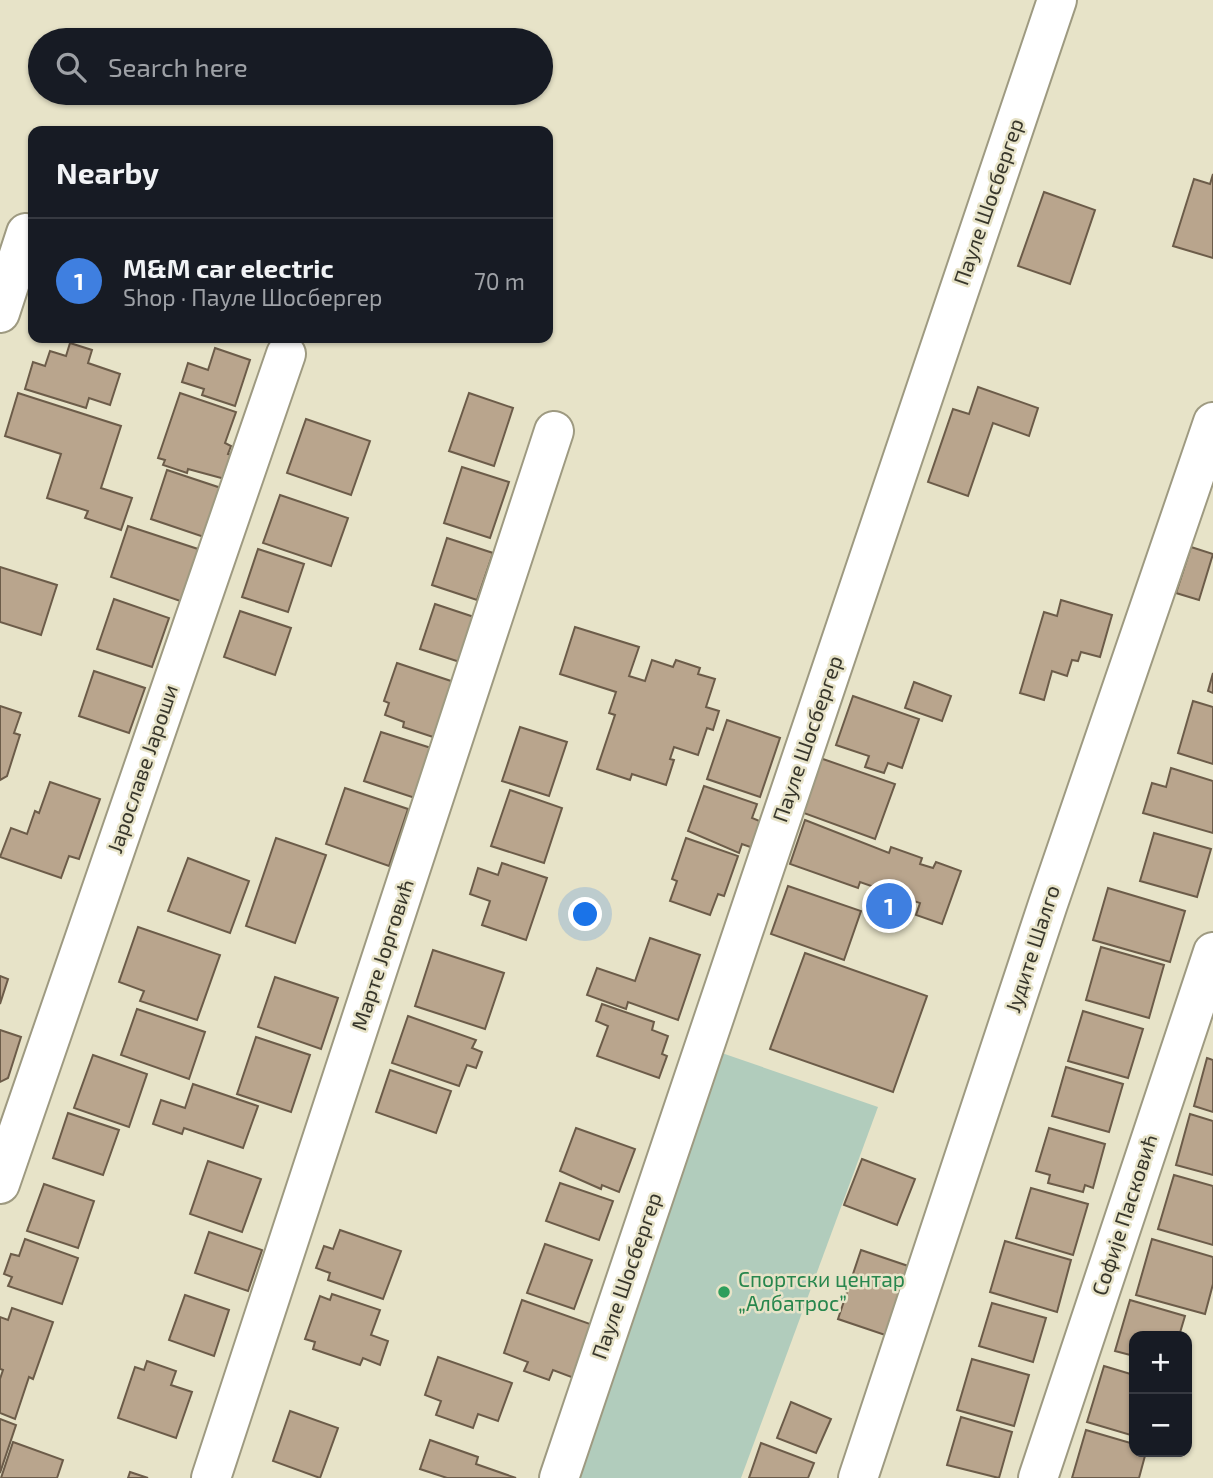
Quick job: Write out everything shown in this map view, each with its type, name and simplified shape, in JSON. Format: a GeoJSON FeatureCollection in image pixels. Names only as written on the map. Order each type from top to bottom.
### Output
{"type":"FeatureCollection","features":[{"type":"Feature","properties":{"kind":"street","name":"Пауле Шосбергер"},"geometry":{"type":"LineString","coordinates":[[559,1478],[1057,0]]}},
{"type":"Feature","properties":{"kind":"street"},"geometry":{"type":"LineString","coordinates":[[0,313],[26,233]]}},
{"type":"Feature","properties":{"kind":"street","name":"Јарославе Јароши"},"geometry":{"type":"LineString","coordinates":[[0,1184],[286,354]]}},
{"type":"Feature","properties":{"kind":"street","name":"Јудите Шалго"},"geometry":{"type":"LineString","coordinates":[[858,1478],[1048,904],[1213,422]]}},
{"type":"Feature","properties":{"kind":"street","name":"Марте Јорговић"},"geometry":{"type":"LineString","coordinates":[[211,1478],[554,431]]}},
{"type":"Feature","properties":{"kind":"street","name":"Софије Пасковић"},"geometry":{"type":"LineString","coordinates":[[1038,1478],[1213,952]]}},
{"type":"Feature","properties":{"kind":"green space","name":"Спортски центар „Албатрос”"},"geometry":{"type":"Polygon","coordinates":[[[716,1051],[878,1107],[741,1478],[580,1478],[716,1051]]]}},
{"type":"Feature","properties":{"kind":"building"},"geometry":{"type":"Polygon","coordinates":[[[1213,174],[1213,258],[1173,246],[1194,179],[1210,184],[1213,174]]]}},
{"type":"Feature","properties":{"kind":"building"},"geometry":{"type":"Polygon","coordinates":[[[1044,192],[1095,210],[1070,284],[1018,266],[1044,192]]]}},
{"type":"Feature","properties":{"kind":"building"},"geometry":{"type":"Polygon","coordinates":[[[70,343],[92,350],[88,363],[120,374],[110,405],[89,398],[86,408],[25,389],[33,362],[45,366],[50,351],[66,356],[70,343]]]}},
{"type":"Feature","properties":{"kind":"building"},"geometry":{"type":"Polygon","coordinates":[[[215,348],[250,360],[235,406],[202,395],[204,389],[182,382],[188,363],[208,370],[215,348]]]}},
{"type":"Feature","properties":{"kind":"building"},"geometry":{"type":"Polygon","coordinates":[[[978,387],[1038,408],[1029,436],[993,423],[968,496],[928,482],[953,409],[969,414],[978,387]]]}},
{"type":"Feature","properties":{"kind":"building"},"geometry":{"type":"Polygon","coordinates":[[[18,393],[121,426],[101,488],[132,498],[121,530],[85,518],[88,511],[47,498],[61,454],[5,436],[18,393]]]}},
{"type":"Feature","properties":{"kind":"building"},"geometry":{"type":"Polygon","coordinates":[[[180,393],[236,412],[225,443],[231,446],[228,454],[233,455],[225,479],[188,469],[187,473],[163,465],[165,460],[158,458],[180,393]]]}},
{"type":"Feature","properties":{"kind":"building"},"geometry":{"type":"Polygon","coordinates":[[[469,393],[513,408],[494,466],[449,451],[469,393]]]}},
{"type":"Feature","properties":{"kind":"building"},"geometry":{"type":"Polygon","coordinates":[[[306,419],[370,441],[351,495],[287,473],[306,419]]]}},
{"type":"Feature","properties":{"kind":"building"},"geometry":{"type":"Polygon","coordinates":[[[462,467],[509,482],[490,538],[444,523],[462,467]]]}},
{"type":"Feature","properties":{"kind":"building"},"geometry":{"type":"Polygon","coordinates":[[[167,470],[221,488],[204,537],[151,519],[167,470]]]}},
{"type":"Feature","properties":{"kind":"building"},"geometry":{"type":"Polygon","coordinates":[[[280,495],[348,518],[331,566],[263,543],[280,495]]]}},
{"type":"Feature","properties":{"kind":"building"},"geometry":{"type":"Polygon","coordinates":[[[128,526],[204,551],[186,603],[111,577],[128,526]]]}},
{"type":"Feature","properties":{"kind":"building"},"geometry":{"type":"Polygon","coordinates":[[[447,538],[493,553],[477,600],[432,585],[447,538]]]}},
{"type":"Feature","properties":{"kind":"building"},"geometry":{"type":"Polygon","coordinates":[[[1191,547],[1213,554],[1199,600],[1176,593],[1191,547]]]}},
{"type":"Feature","properties":{"kind":"building"},"geometry":{"type":"Polygon","coordinates":[[[258,549],[304,564],[288,612],[242,597],[258,549]]]}},
{"type":"Feature","properties":{"kind":"building"},"geometry":{"type":"Polygon","coordinates":[[[0,567],[57,585],[41,635],[0,622],[0,567]]]}},
{"type":"Feature","properties":{"kind":"building"},"geometry":{"type":"Polygon","coordinates":[[[114,599],[169,618],[152,667],[97,649],[114,599]]]}},
{"type":"Feature","properties":{"kind":"building"},"geometry":{"type":"Polygon","coordinates":[[[1061,600],[1112,615],[1100,657],[1081,652],[1078,661],[1072,660],[1067,676],[1052,671],[1044,700],[1020,693],[1044,612],[1057,616],[1061,600]]]}},
{"type":"Feature","properties":{"kind":"building"},"geometry":{"type":"Polygon","coordinates":[[[435,604],[486,621],[472,666],[420,649],[435,604]]]}},
{"type":"Feature","properties":{"kind":"building"},"geometry":{"type":"Polygon","coordinates":[[[240,611],[291,628],[275,675],[224,657],[240,611]]]}},
{"type":"Feature","properties":{"kind":"building"},"geometry":{"type":"Polygon","coordinates":[[[575,627],[639,647],[629,676],[645,681],[652,660],[673,667],[676,660],[700,668],[698,674],[715,679],[706,707],[719,711],[713,730],[707,728],[698,755],[674,747],[670,759],[674,760],[666,785],[632,774],[630,780],[597,769],[615,715],[609,713],[616,692],[560,674],[575,627]]]}},
{"type":"Feature","properties":{"kind":"building"},"geometry":{"type":"Polygon","coordinates":[[[397,663],[457,683],[439,739],[403,727],[404,722],[385,715],[389,703],[384,701],[397,663]]]}},
{"type":"Feature","properties":{"kind":"building"},"geometry":{"type":"Polygon","coordinates":[[[94,671],[145,688],[129,733],[79,716],[94,671]]]}},
{"type":"Feature","properties":{"kind":"building"},"geometry":{"type":"Polygon","coordinates":[[[1213,673],[1213,693],[1208,691],[1213,673]]]}},
{"type":"Feature","properties":{"kind":"building"},"geometry":{"type":"Polygon","coordinates":[[[914,682],[951,696],[942,721],[905,708],[914,682]]]}},
{"type":"Feature","properties":{"kind":"building"},"geometry":{"type":"Polygon","coordinates":[[[853,696],[919,719],[902,768],[888,763],[884,773],[865,767],[869,756],[836,745],[853,696]]]}},
{"type":"Feature","properties":{"kind":"building"},"geometry":{"type":"Polygon","coordinates":[[[1193,701],[1213,707],[1213,764],[1178,753],[1193,701]]]}},
{"type":"Feature","properties":{"kind":"building"},"geometry":{"type":"Polygon","coordinates":[[[0,706],[21,713],[14,733],[20,735],[7,776],[0,780],[0,706]]]}},
{"type":"Feature","properties":{"kind":"building"},"geometry":{"type":"Polygon","coordinates":[[[727,720],[780,738],[760,797],[707,779],[727,720]]]}},
{"type":"Feature","properties":{"kind":"building"},"geometry":{"type":"Polygon","coordinates":[[[520,727],[567,742],[549,796],[502,781],[520,727]]]}},
{"type":"Feature","properties":{"kind":"building"},"geometry":{"type":"Polygon","coordinates":[[[381,732],[431,748],[415,798],[364,781],[381,732]]]}},
{"type":"Feature","properties":{"kind":"building"},"geometry":{"type":"Polygon","coordinates":[[[820,758],[895,784],[875,839],[801,812],[820,758]]]}},
{"type":"Feature","properties":{"kind":"building"},"geometry":{"type":"Polygon","coordinates":[[[1171,768],[1213,781],[1213,833],[1143,813],[1152,783],[1166,787],[1171,768]]]}},
{"type":"Feature","properties":{"kind":"building"},"geometry":{"type":"Polygon","coordinates":[[[50,782],[100,799],[79,859],[69,856],[61,878],[0,857],[11,828],[27,834],[35,811],[39,813],[50,782]]]}},
{"type":"Feature","properties":{"kind":"building"},"geometry":{"type":"Polygon","coordinates":[[[704,786],[757,804],[752,818],[762,822],[753,848],[742,844],[739,853],[688,831],[704,786]]]}},
{"type":"Feature","properties":{"kind":"building"},"geometry":{"type":"Polygon","coordinates":[[[345,788],[408,809],[389,866],[326,844],[345,788]]]}},
{"type":"Feature","properties":{"kind":"building"},"geometry":{"type":"Polygon","coordinates":[[[510,790],[562,808],[544,863],[491,846],[510,790]]]}},
{"type":"Feature","properties":{"kind":"building"},"geometry":{"type":"Polygon","coordinates":[[[805,820],[889,853],[891,847],[922,858],[920,864],[933,868],[936,862],[961,871],[942,924],[916,915],[920,903],[860,882],[858,888],[790,864],[805,820]]]}},
{"type":"Feature","properties":{"kind":"building"},"geometry":{"type":"Polygon","coordinates":[[[1154,833],[1211,849],[1197,897],[1140,881],[1154,833]]]}},
{"type":"Feature","properties":{"kind":"building"},"geometry":{"type":"Polygon","coordinates":[[[276,838],[326,855],[295,943],[246,926],[276,838]]]}},
{"type":"Feature","properties":{"kind":"building"},"geometry":{"type":"Polygon","coordinates":[[[686,838],[738,856],[724,896],[718,894],[710,915],[670,901],[677,881],[672,879],[686,838]]]}},
{"type":"Feature","properties":{"kind":"building"},"geometry":{"type":"Polygon","coordinates":[[[188,858],[249,881],[230,933],[168,911],[188,858]]]}},
{"type":"Feature","properties":{"kind":"building"},"geometry":{"type":"Polygon","coordinates":[[[502,863],[547,878],[526,940],[482,925],[490,901],[470,894],[478,868],[498,875],[502,863]]]}},
{"type":"Feature","properties":{"kind":"building"},"geometry":{"type":"Polygon","coordinates":[[[788,886],[861,911],[844,960],[771,934],[788,886]]]}},
{"type":"Feature","properties":{"kind":"building"},"geometry":{"type":"Polygon","coordinates":[[[1108,888],[1185,911],[1170,962],[1093,940],[1108,888]]]}},
{"type":"Feature","properties":{"kind":"building"},"geometry":{"type":"Polygon","coordinates":[[[138,927],[220,955],[197,1020],[140,1001],[144,991],[119,982],[138,927]]]}},
{"type":"Feature","properties":{"kind":"building"},"geometry":{"type":"Polygon","coordinates":[[[650,938],[700,955],[678,1020],[628,1002],[626,1009],[587,995],[597,968],[635,981],[650,938]]]}},
{"type":"Feature","properties":{"kind":"building"},"geometry":{"type":"Polygon","coordinates":[[[1101,947],[1164,965],[1149,1018],[1086,1000],[1101,947]]]}},
{"type":"Feature","properties":{"kind":"building"},"geometry":{"type":"Polygon","coordinates":[[[433,950],[504,973],[485,1029],[415,1006],[433,950]]]}},
{"type":"Feature","properties":{"kind":"building"},"geometry":{"type":"Polygon","coordinates":[[[805,953],[927,996],[893,1092],[770,1049],[805,953]]]}},
{"type":"Feature","properties":{"kind":"building"},"geometry":{"type":"Polygon","coordinates":[[[0,976],[8,979],[0,1004],[0,976]]]}},
{"type":"Feature","properties":{"kind":"building"},"geometry":{"type":"Polygon","coordinates":[[[275,977],[338,998],[321,1049],[258,1027],[275,977]]]}},
{"type":"Feature","properties":{"kind":"building"},"geometry":{"type":"Polygon","coordinates":[[[602,1004],[654,1022],[652,1030],[668,1036],[662,1054],[667,1056],[659,1078],[597,1056],[608,1026],[596,1021],[602,1004]]]}},
{"type":"Feature","properties":{"kind":"building"},"geometry":{"type":"Polygon","coordinates":[[[137,1009],[205,1032],[189,1079],[121,1055],[137,1009]]]}},
{"type":"Feature","properties":{"kind":"building"},"geometry":{"type":"Polygon","coordinates":[[[1083,1011],[1143,1029],[1128,1078],[1068,1061],[1083,1011]]]}},
{"type":"Feature","properties":{"kind":"building"},"geometry":{"type":"Polygon","coordinates":[[[408,1016],[476,1040],[472,1048],[482,1052],[476,1068],[467,1065],[459,1086],[392,1063],[408,1016]]]}},
{"type":"Feature","properties":{"kind":"building"},"geometry":{"type":"Polygon","coordinates":[[[0,1030],[21,1037],[8,1078],[0,1082],[0,1030]]]}},
{"type":"Feature","properties":{"kind":"building"},"geometry":{"type":"Polygon","coordinates":[[[256,1037],[310,1055],[291,1112],[237,1094],[256,1037]]]}},
{"type":"Feature","properties":{"kind":"building"},"geometry":{"type":"Polygon","coordinates":[[[93,1055],[147,1074],[129,1127],[74,1108],[93,1055]]]}},
{"type":"Feature","properties":{"kind":"building"},"geometry":{"type":"Polygon","coordinates":[[[1207,1058],[1213,1060],[1213,1112],[1194,1106],[1207,1058]]]}},
{"type":"Feature","properties":{"kind":"building"},"geometry":{"type":"Polygon","coordinates":[[[1066,1067],[1123,1084],[1109,1132],[1052,1116],[1066,1067]]]}},
{"type":"Feature","properties":{"kind":"building"},"geometry":{"type":"Polygon","coordinates":[[[390,1070],[451,1091],[436,1133],[376,1112],[390,1070]]]}},
{"type":"Feature","properties":{"kind":"building"},"geometry":{"type":"Polygon","coordinates":[[[193,1084],[258,1106],[243,1148],[184,1128],[182,1134],[153,1124],[161,1100],[185,1108],[193,1084]]]}},
{"type":"Feature","properties":{"kind":"building"},"geometry":{"type":"Polygon","coordinates":[[[68,1113],[119,1130],[103,1175],[53,1158],[68,1113]]]}},
{"type":"Feature","properties":{"kind":"building"},"geometry":{"type":"Polygon","coordinates":[[[1190,1114],[1213,1121],[1213,1175],[1176,1165],[1190,1114]]]}},
{"type":"Feature","properties":{"kind":"building"},"geometry":{"type":"Polygon","coordinates":[[[576,1128],[635,1149],[619,1192],[602,1185],[601,1189],[560,1171],[576,1128]]]}},
{"type":"Feature","properties":{"kind":"building"},"geometry":{"type":"Polygon","coordinates":[[[1049,1128],[1105,1144],[1093,1188],[1085,1185],[1083,1192],[1048,1183],[1050,1175],[1036,1171],[1049,1128]]]}},
{"type":"Feature","properties":{"kind":"building"},"geometry":{"type":"Polygon","coordinates":[[[862,1159],[915,1179],[897,1225],[844,1205],[862,1159]]]}},
{"type":"Feature","properties":{"kind":"building"},"geometry":{"type":"Polygon","coordinates":[[[208,1161],[261,1179],[242,1232],[190,1214],[208,1161]]]}},
{"type":"Feature","properties":{"kind":"building"},"geometry":{"type":"Polygon","coordinates":[[[1174,1175],[1213,1186],[1213,1245],[1158,1229],[1174,1175]]]}},
{"type":"Feature","properties":{"kind":"building"},"geometry":{"type":"Polygon","coordinates":[[[560,1183],[613,1201],[599,1240],[546,1221],[560,1183]]]}},
{"type":"Feature","properties":{"kind":"building"},"geometry":{"type":"Polygon","coordinates":[[[44,1184],[94,1201],[78,1248],[27,1231],[44,1184]]]}},
{"type":"Feature","properties":{"kind":"building"},"geometry":{"type":"Polygon","coordinates":[[[1031,1188],[1088,1204],[1073,1255],[1016,1238],[1031,1188]]]}},
{"type":"Feature","properties":{"kind":"building"},"geometry":{"type":"Polygon","coordinates":[[[340,1230],[401,1251],[383,1299],[328,1280],[330,1273],[316,1268],[324,1246],[333,1249],[340,1230]]]}},
{"type":"Feature","properties":{"kind":"building"},"geometry":{"type":"Polygon","coordinates":[[[209,1232],[262,1250],[248,1291],[195,1273],[209,1232]]]}},
{"type":"Feature","properties":{"kind":"building"},"geometry":{"type":"Polygon","coordinates":[[[25,1239],[78,1258],[62,1304],[8,1286],[12,1277],[4,1274],[11,1254],[19,1256],[25,1239]]]}},
{"type":"Feature","properties":{"kind":"building"},"geometry":{"type":"Polygon","coordinates":[[[1152,1239],[1213,1257],[1213,1284],[1205,1314],[1136,1295],[1152,1239]]]}},
{"type":"Feature","properties":{"kind":"building"},"geometry":{"type":"Polygon","coordinates":[[[1005,1241],[1071,1260],[1057,1312],[990,1292],[1005,1241]]]}},
{"type":"Feature","properties":{"kind":"building"},"geometry":{"type":"Polygon","coordinates":[[[545,1244],[592,1260],[574,1309],[527,1293],[545,1244]]]}},
{"type":"Feature","properties":{"kind":"building"},"geometry":{"type":"Polygon","coordinates":[[[861,1250],[917,1269],[894,1338],[838,1319],[861,1250]]]}},
{"type":"Feature","properties":{"kind":"building"},"geometry":{"type":"Polygon","coordinates":[[[332,1294],[380,1310],[371,1335],[388,1341],[380,1365],[363,1358],[360,1365],[313,1349],[315,1342],[305,1339],[320,1296],[330,1300],[332,1294]]]}},
{"type":"Feature","properties":{"kind":"building"},"geometry":{"type":"Polygon","coordinates":[[[185,1295],[229,1310],[214,1356],[169,1340],[185,1295]]]}},
{"type":"Feature","properties":{"kind":"building"},"geometry":{"type":"Polygon","coordinates":[[[522,1300],[593,1325],[574,1378],[553,1370],[549,1380],[524,1371],[528,1362],[504,1353],[522,1300]]]}},
{"type":"Feature","properties":{"kind":"building"},"geometry":{"type":"Polygon","coordinates":[[[1130,1300],[1185,1316],[1180,1331],[1129,1331],[1129,1355],[1115,1351],[1130,1300]]]}},
{"type":"Feature","properties":{"kind":"building"},"geometry":{"type":"Polygon","coordinates":[[[992,1303],[1046,1318],[1033,1362],[979,1346],[992,1303]]]}},
{"type":"Feature","properties":{"kind":"building"},"geometry":{"type":"Polygon","coordinates":[[[12,1308],[53,1322],[33,1379],[29,1377],[15,1419],[0,1413],[0,1379],[3,1370],[0,1369],[0,1317],[8,1320],[12,1308]]]}},
{"type":"Feature","properties":{"kind":"building"},"geometry":{"type":"Polygon","coordinates":[[[438,1357],[512,1383],[498,1421],[478,1414],[473,1428],[436,1415],[441,1401],[425,1395],[438,1357]]]}},
{"type":"Feature","properties":{"kind":"building"},"geometry":{"type":"Polygon","coordinates":[[[972,1359],[1029,1375],[1014,1426],[957,1410],[972,1359]]]}},
{"type":"Feature","properties":{"kind":"building"},"geometry":{"type":"Polygon","coordinates":[[[147,1361],[176,1371],[171,1385],[192,1392],[176,1438],[118,1418],[135,1367],[144,1370],[147,1361]]]}},
{"type":"Feature","properties":{"kind":"building"},"geometry":{"type":"Polygon","coordinates":[[[1104,1366],[1129,1374],[1129,1435],[1087,1422],[1104,1366]]]}},
{"type":"Feature","properties":{"kind":"building"},"geometry":{"type":"Polygon","coordinates":[[[791,1402],[831,1419],[816,1453],[777,1438],[791,1402]]]}},
{"type":"Feature","properties":{"kind":"building"},"geometry":{"type":"Polygon","coordinates":[[[290,1411],[338,1428],[320,1478],[273,1461],[290,1411]]]}},
{"type":"Feature","properties":{"kind":"building"},"geometry":{"type":"Polygon","coordinates":[[[961,1417],[1012,1432],[999,1478],[947,1465],[961,1417]]]}},
{"type":"Feature","properties":{"kind":"building"},"geometry":{"type":"Polygon","coordinates":[[[0,1419],[16,1425],[0,1473],[0,1419]]]}},
{"type":"Feature","properties":{"kind":"building"},"geometry":{"type":"Polygon","coordinates":[[[1086,1430],[1129,1443],[1129,1457],[1145,1457],[1139,1478],[1072,1478],[1086,1430]]]}},
{"type":"Feature","properties":{"kind":"building"},"geometry":{"type":"Polygon","coordinates":[[[430,1440],[478,1457],[476,1464],[516,1478],[447,1478],[420,1469],[430,1440]]]}},
{"type":"Feature","properties":{"kind":"building"},"geometry":{"type":"Polygon","coordinates":[[[13,1442],[63,1460],[57,1478],[1,1478],[13,1442]]]}},
{"type":"Feature","properties":{"kind":"building"},"geometry":{"type":"Polygon","coordinates":[[[761,1443],[814,1463],[808,1478],[749,1478],[761,1443]]]}},
{"type":"Feature","properties":{"kind":"building"},"geometry":{"type":"Polygon","coordinates":[[[130,1472],[148,1478],[128,1478],[130,1472]]]}},
{"type":"Feature","properties":{"kind":"place","name":"M&M car electric"},"geometry":{"type":"Point","coordinates":[889,906]}},
{"type":"Feature","properties":{"kind":"place","name":"Спортски центар „Албатрос”"},"geometry":{"type":"Point","coordinates":[724,1292]}}]}
